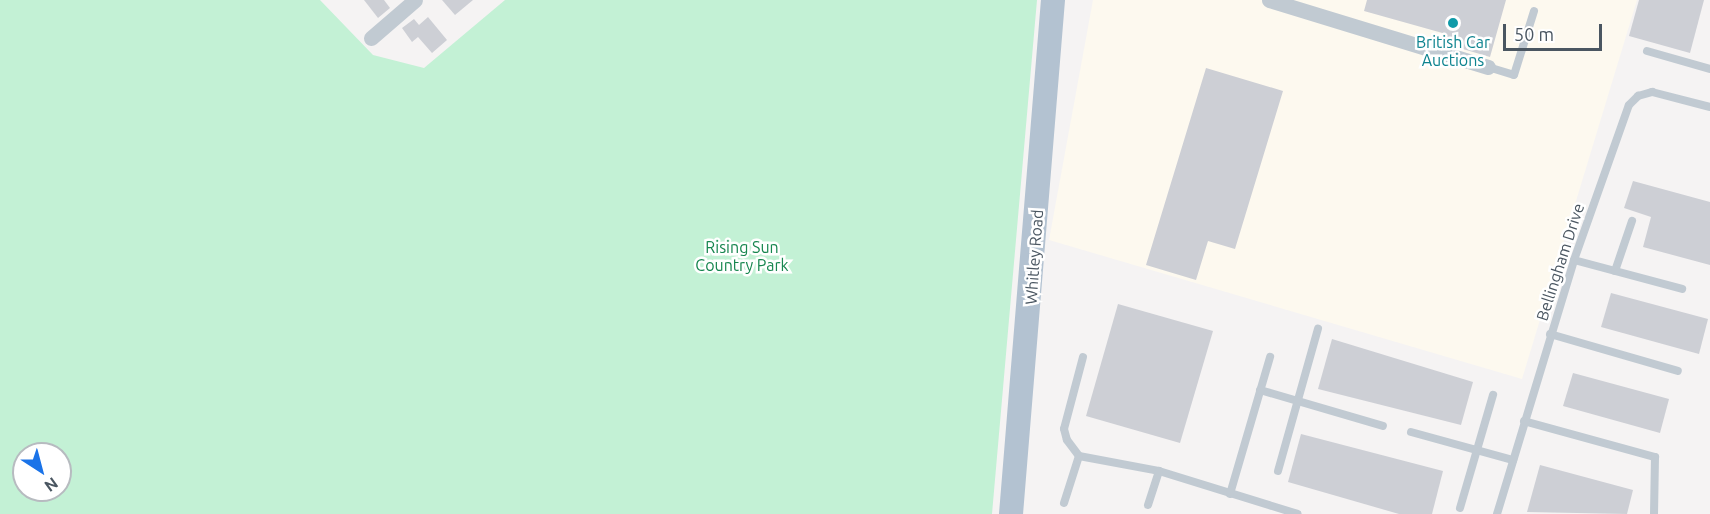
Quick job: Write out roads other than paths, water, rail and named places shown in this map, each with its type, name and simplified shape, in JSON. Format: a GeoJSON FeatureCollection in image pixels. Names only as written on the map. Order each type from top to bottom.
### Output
{"type":"FeatureCollection","features":[{"type":"Feature","properties":{"kind":"main road","name":"Whitley Road"},"geometry":{"type":"LineString","coordinates":[[1011,514],[1053,0]]}},
{"type":"Feature","properties":{"kind":"street"},"geometry":{"type":"LineString","coordinates":[[371,38],[415,0]]}},
{"type":"Feature","properties":{"kind":"street"},"geometry":{"type":"LineString","coordinates":[[1269,0],[1488,67]]}},
{"type":"Feature","properties":{"kind":"lane"},"geometry":{"type":"LineString","coordinates":[[1488,67],[1514,75],[1534,12]]}},
{"type":"Feature","properties":{"kind":"lane"},"geometry":{"type":"LineString","coordinates":[[1647,51],[1710,69]]}},
{"type":"Feature","properties":{"kind":"lane","name":"Bellingham Drive"},"geometry":{"type":"LineString","coordinates":[[1497,514],[1574,260],[1622,121],[1633,99],[1644,93],[1659,93],[1710,107]]}},
{"type":"Feature","properties":{"kind":"lane"},"geometry":{"type":"LineString","coordinates":[[1615,271],[1632,221]]}},
{"type":"Feature","properties":{"kind":"lane"},"geometry":{"type":"LineString","coordinates":[[1574,260],[1682,289]]}},
{"type":"Feature","properties":{"kind":"lane"},"geometry":{"type":"LineString","coordinates":[[1278,471],[1318,329]]}},
{"type":"Feature","properties":{"kind":"lane"},"geometry":{"type":"LineString","coordinates":[[1550,334],[1678,371]]}},
{"type":"Feature","properties":{"kind":"lane"},"geometry":{"type":"LineString","coordinates":[[1083,357],[1064,429],[1067,440],[1079,456],[1159,471],[1298,514]]}},
{"type":"Feature","properties":{"kind":"lane"},"geometry":{"type":"LineString","coordinates":[[1230,494],[1270,357]]}},
{"type":"Feature","properties":{"kind":"lane"},"geometry":{"type":"LineString","coordinates":[[1260,390],[1383,426]]}},
{"type":"Feature","properties":{"kind":"lane"},"geometry":{"type":"LineString","coordinates":[[1460,508],[1493,395]]}},
{"type":"Feature","properties":{"kind":"lane"},"geometry":{"type":"LineString","coordinates":[[1524,421],[1655,457],[1654,514]]}},
{"type":"Feature","properties":{"kind":"lane"},"geometry":{"type":"LineString","coordinates":[[1412,432],[1513,460]]}},
{"type":"Feature","properties":{"kind":"lane"},"geometry":{"type":"LineString","coordinates":[[1064,503],[1079,456]]}},
{"type":"Feature","properties":{"kind":"lane"},"geometry":{"type":"LineString","coordinates":[[1149,505],[1159,471]]}},
{"type":"Feature","properties":{"kind":"place","name":"British Car Auctions"},"geometry":{"type":"Point","coordinates":[1453,23]}},
{"type":"Feature","properties":{"kind":"park label","name":"Rising Sun Country Park"},"geometry":{"type":"Point","coordinates":[742,256]}}]}
